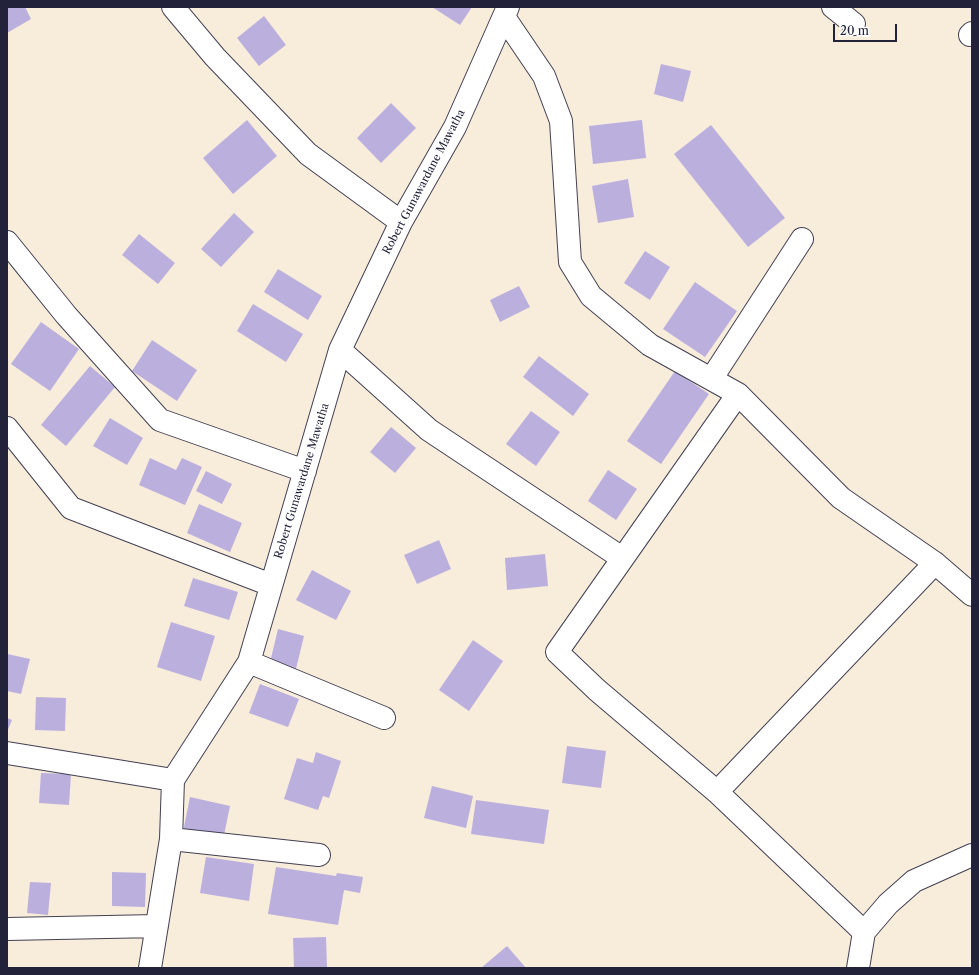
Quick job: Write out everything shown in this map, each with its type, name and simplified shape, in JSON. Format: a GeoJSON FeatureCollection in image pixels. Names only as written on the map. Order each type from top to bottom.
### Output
{"type":"FeatureCollection","features":[{"type":"Feature","properties":{"kind":"street"},"geometry":{"type":"LineString","coordinates":[[173,7],[215,57],[308,154],[401,222]]}},
{"type":"Feature","properties":{"kind":"street"},"geometry":{"type":"LineString","coordinates":[[833,7],[854,24]]}},
{"type":"Feature","properties":{"kind":"street"},"geometry":{"type":"LineString","coordinates":[[506,12],[544,76],[561,121],[570,262],[591,296],[650,345],[712,378],[738,394],[841,498],[936,563],[972,595]]}},
{"type":"Feature","properties":{"kind":"street","name":"Robert Gunawardane Mawatha"},"geometry":{"type":"LineString","coordinates":[[173,780],[249,662],[270,585],[340,350],[401,222],[456,127],[506,12]]}},
{"type":"Feature","properties":{"kind":"street"},"geometry":{"type":"LineString","coordinates":[[712,378],[802,239]]}},
{"type":"Feature","properties":{"kind":"street"},"geometry":{"type":"LineString","coordinates":[[7,242],[66,315],[160,420],[305,471]]}},
{"type":"Feature","properties":{"kind":"street"},"geometry":{"type":"LineString","coordinates":[[340,350],[429,430],[622,558]]}},
{"type":"Feature","properties":{"kind":"street"},"geometry":{"type":"LineString","coordinates":[[738,394],[557,652],[597,690],[717,792],[864,932]]}},
{"type":"Feature","properties":{"kind":"street"},"geometry":{"type":"LineString","coordinates":[[7,428],[71,508],[270,585]]}},
{"type":"Feature","properties":{"kind":"street"},"geometry":{"type":"LineString","coordinates":[[717,792],[936,563]]}},
{"type":"Feature","properties":{"kind":"street"},"geometry":{"type":"LineString","coordinates":[[249,662],[384,718]]}},
{"type":"Feature","properties":{"kind":"street"},"geometry":{"type":"LineString","coordinates":[[7,752],[173,780],[171,839],[150,968]]}},
{"type":"Feature","properties":{"kind":"street"},"geometry":{"type":"LineString","coordinates":[[171,839],[319,855]]}},
{"type":"Feature","properties":{"kind":"street"},"geometry":{"type":"LineString","coordinates":[[858,968],[864,932],[888,904],[914,881],[972,855]]}},
{"type":"Feature","properties":{"kind":"street"},"geometry":{"type":"LineString","coordinates":[[7,929],[157,926]]}},
{"type":"Feature","properties":{"kind":"building"},"geometry":{"type":"Polygon","coordinates":[[[7,7],[25,7],[31,19],[7,33],[7,7]]]}},
{"type":"Feature","properties":{"kind":"building"},"geometry":{"type":"Polygon","coordinates":[[[432,7],[472,7],[460,25],[432,7]]]}},
{"type":"Feature","properties":{"kind":"building"},"geometry":{"type":"Polygon","coordinates":[[[264,16],[286,45],[259,66],[237,38],[264,16]]]}},
{"type":"Feature","properties":{"kind":"building"},"geometry":{"type":"Polygon","coordinates":[[[661,64],[691,71],[683,102],[654,94],[661,64]]]}},
{"type":"Feature","properties":{"kind":"building"},"geometry":{"type":"Polygon","coordinates":[[[391,103],[416,128],[381,163],[357,138],[391,103]]]}},
{"type":"Feature","properties":{"kind":"building"},"geometry":{"type":"Polygon","coordinates":[[[247,120],[277,156],[233,194],[203,158],[247,120]]]}},
{"type":"Feature","properties":{"kind":"building"},"geometry":{"type":"Polygon","coordinates":[[[642,120],[646,158],[593,164],[589,126],[642,120]]]}},
{"type":"Feature","properties":{"kind":"building"},"geometry":{"type":"Polygon","coordinates":[[[711,125],[785,218],[748,247],[674,154],[711,125]]]}},
{"type":"Feature","properties":{"kind":"building"},"geometry":{"type":"Polygon","coordinates":[[[628,179],[634,217],[598,223],[592,186],[628,179]]]}},
{"type":"Feature","properties":{"kind":"building"},"geometry":{"type":"Polygon","coordinates":[[[234,213],[254,232],[221,267],[201,249],[234,213]]]}},
{"type":"Feature","properties":{"kind":"building"},"geometry":{"type":"Polygon","coordinates":[[[139,234],[175,263],[158,284],[122,255],[139,234]]]}},
{"type":"Feature","properties":{"kind":"building"},"geometry":{"type":"Polygon","coordinates":[[[645,251],[670,267],[650,300],[624,283],[645,251]]]}},
{"type":"Feature","properties":{"kind":"building"},"geometry":{"type":"Polygon","coordinates":[[[278,269],[322,296],[308,320],[264,292],[278,269]]]}},
{"type":"Feature","properties":{"kind":"building"},"geometry":{"type":"Polygon","coordinates":[[[695,282],[737,311],[705,357],[663,329],[695,282]]]}},
{"type":"Feature","properties":{"kind":"building"},"geometry":{"type":"Polygon","coordinates":[[[519,286],[530,307],[500,322],[490,300],[519,286]]]}},
{"type":"Feature","properties":{"kind":"building"},"geometry":{"type":"Polygon","coordinates":[[[253,304],[303,334],[286,362],[237,331],[253,304]]]}},
{"type":"Feature","properties":{"kind":"building"},"geometry":{"type":"Polygon","coordinates":[[[41,322],[79,349],[50,391],[11,364],[41,322]]]}},
{"type":"Feature","properties":{"kind":"building"},"geometry":{"type":"Polygon","coordinates":[[[152,340],[197,370],[177,401],[132,371],[152,340]]]}},
{"type":"Feature","properties":{"kind":"building"},"geometry":{"type":"Polygon","coordinates":[[[539,356],[589,394],[573,416],[523,377],[539,356]]]}},
{"type":"Feature","properties":{"kind":"building"},"geometry":{"type":"Polygon","coordinates":[[[90,366],[115,387],[66,446],[41,425],[90,366]]]}},
{"type":"Feature","properties":{"kind":"building"},"geometry":{"type":"Polygon","coordinates":[[[675,371],[709,394],[661,464],[627,441],[675,371]]]}},
{"type":"Feature","properties":{"kind":"building"},"geometry":{"type":"Polygon","coordinates":[[[531,411],[560,432],[536,466],[506,444],[531,411]]]}},
{"type":"Feature","properties":{"kind":"building"},"geometry":{"type":"Polygon","coordinates":[[[110,418],[143,438],[127,465],[93,446],[110,418]]]}},
{"type":"Feature","properties":{"kind":"building"},"geometry":{"type":"Polygon","coordinates":[[[391,427],[416,448],[395,473],[370,452],[391,427]]]}},
{"type":"Feature","properties":{"kind":"building"},"geometry":{"type":"Polygon","coordinates":[[[150,458],[176,470],[182,458],[202,467],[185,505],[139,485],[150,458]]]}},
{"type":"Feature","properties":{"kind":"building"},"geometry":{"type":"Polygon","coordinates":[[[608,470],[637,489],[616,520],[588,501],[608,470]]]}},
{"type":"Feature","properties":{"kind":"building"},"geometry":{"type":"Polygon","coordinates":[[[206,471],[232,484],[222,504],[196,491],[206,471]]]}},
{"type":"Feature","properties":{"kind":"building"},"geometry":{"type":"Polygon","coordinates":[[[199,504],[242,523],[230,552],[187,533],[199,504]]]}},
{"type":"Feature","properties":{"kind":"building"},"geometry":{"type":"Polygon","coordinates":[[[439,540],[451,569],[417,584],[404,555],[439,540]]]}},
{"type":"Feature","properties":{"kind":"building"},"geometry":{"type":"Polygon","coordinates":[[[545,554],[548,586],[507,590],[505,558],[545,554]]]}},
{"type":"Feature","properties":{"kind":"building"},"geometry":{"type":"Polygon","coordinates":[[[312,570],[351,591],[336,620],[296,600],[312,570]]]}},
{"type":"Feature","properties":{"kind":"building"},"geometry":{"type":"Polygon","coordinates":[[[193,578],[238,592],[229,620],[184,606],[193,578]]]}},
{"type":"Feature","properties":{"kind":"building"},"geometry":{"type":"Polygon","coordinates":[[[171,622],[215,636],[201,681],[157,667],[171,622]]]}},
{"type":"Feature","properties":{"kind":"building"},"geometry":{"type":"Polygon","coordinates":[[[278,629],[304,636],[294,677],[268,671],[278,629]]]}},
{"type":"Feature","properties":{"kind":"building"},"geometry":{"type":"Polygon","coordinates":[[[473,640],[503,661],[469,711],[439,690],[473,640]]]}},
{"type":"Feature","properties":{"kind":"building"},"geometry":{"type":"Polygon","coordinates":[[[7,654],[30,659],[21,694],[7,691],[7,654]]]}},
{"type":"Feature","properties":{"kind":"building"},"geometry":{"type":"Polygon","coordinates":[[[260,684],[299,699],[288,727],[249,713],[260,684]]]}},
{"type":"Feature","properties":{"kind":"building"},"geometry":{"type":"Polygon","coordinates":[[[36,697],[66,698],[65,731],[35,730],[36,697]]]}},
{"type":"Feature","properties":{"kind":"building"},"geometry":{"type":"Polygon","coordinates":[[[7,718],[12,720],[7,732],[7,718]]]}},
{"type":"Feature","properties":{"kind":"building"},"geometry":{"type":"Polygon","coordinates":[[[567,746],[606,751],[601,788],[562,783],[567,746]]]}},
{"type":"Feature","properties":{"kind":"building"},"geometry":{"type":"Polygon","coordinates":[[[316,752],[341,761],[329,798],[323,796],[318,810],[284,799],[297,758],[313,763],[316,752]]]}},
{"type":"Feature","properties":{"kind":"building"},"geometry":{"type":"Polygon","coordinates":[[[41,773],[71,774],[69,805],[39,803],[41,773]]]}},
{"type":"Feature","properties":{"kind":"building"},"geometry":{"type":"Polygon","coordinates":[[[432,786],[473,796],[466,828],[424,818],[432,786]]]}},
{"type":"Feature","properties":{"kind":"building"},"geometry":{"type":"Polygon","coordinates":[[[190,797],[230,806],[222,845],[182,837],[190,797]]]}},
{"type":"Feature","properties":{"kind":"building"},"geometry":{"type":"Polygon","coordinates":[[[476,800],[549,810],[544,844],[471,834],[476,800]]]}},
{"type":"Feature","properties":{"kind":"building"},"geometry":{"type":"Polygon","coordinates":[[[206,857],[254,864],[249,901],[200,893],[206,857]]]}},
{"type":"Feature","properties":{"kind":"building"},"geometry":{"type":"Polygon","coordinates":[[[276,867],[336,876],[337,873],[363,877],[360,893],[344,890],[338,925],[268,914],[276,867]]]}},
{"type":"Feature","properties":{"kind":"building"},"geometry":{"type":"Polygon","coordinates":[[[112,872],[146,873],[145,907],[112,906],[112,872]]]}},
{"type":"Feature","properties":{"kind":"building"},"geometry":{"type":"Polygon","coordinates":[[[30,882],[51,883],[48,915],[27,913],[30,882]]]}},
{"type":"Feature","properties":{"kind":"building"},"geometry":{"type":"Polygon","coordinates":[[[326,937],[327,968],[294,968],[293,938],[326,937]]]}},
{"type":"Feature","properties":{"kind":"building"},"geometry":{"type":"Polygon","coordinates":[[[507,946],[526,968],[481,968],[507,946]]]}}]}
